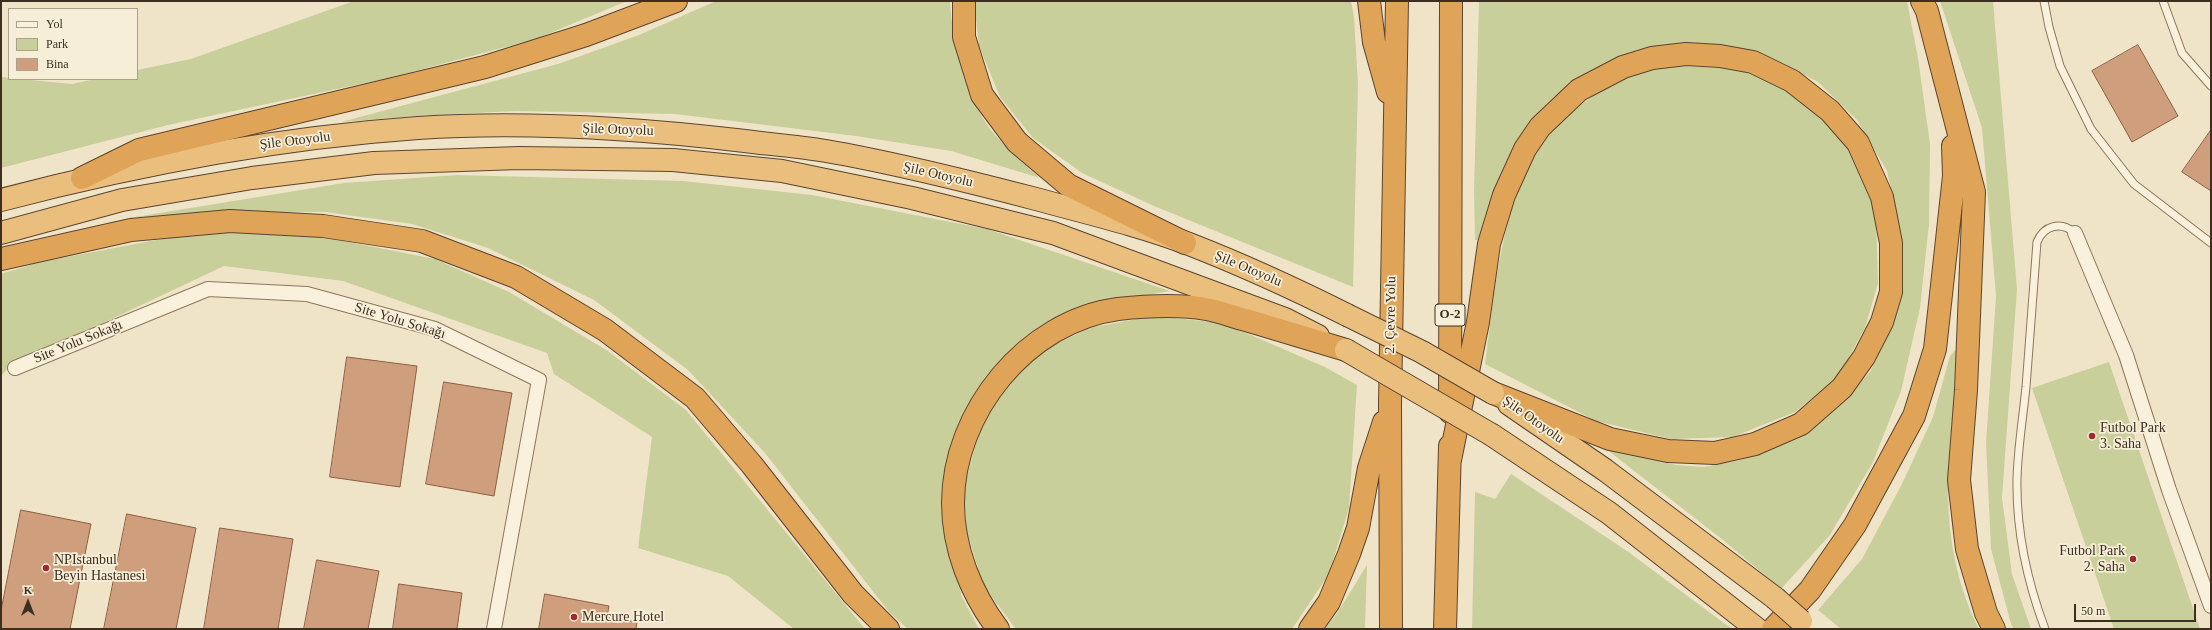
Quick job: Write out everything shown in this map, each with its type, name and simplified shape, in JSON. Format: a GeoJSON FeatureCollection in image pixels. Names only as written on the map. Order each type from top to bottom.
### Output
{"type":"FeatureCollection","features":[{"type":"Feature","properties":{"kind":"highway"},"geometry":{"type":"LineString","coordinates":[[82,178],[140,150],[485,67],[586,35],[676,1]]}},
{"type":"Feature","properties":{"kind":"highway"},"geometry":{"type":"LineString","coordinates":[[964,1],[964,37],[982,95],[1017,142],[1068,185],[1185,243]]}},
{"type":"Feature","properties":{"kind":"highway"},"geometry":{"type":"LineString","coordinates":[[1369,1],[1374,42],[1394,116]]}},
{"type":"Feature","properties":{"kind":"highway","name":"2. Çevre Yolu"},"geometry":{"type":"LineString","coordinates":[[1391,629],[1390,404],[1397,1]]}},
{"type":"Feature","properties":{"kind":"highway","name":"O-2"},"geometry":{"type":"LineString","coordinates":[[1445,629],[1450,460],[1452,1]]}},
{"type":"Feature","properties":{"kind":"highway"},"geometry":{"type":"LineString","coordinates":[[1922,1],[1950,97],[1974,192],[1966,390],[1959,480],[1967,549],[1986,613],[1994,629]]}},
{"type":"Feature","properties":{"kind":"highway"},"geometry":{"type":"LineString","coordinates":[[1450,460],[1478,322],[1489,244],[1504,195],[1525,149],[1540,127],[1579,90],[1617,70],[1652,58],[1686,54],[1720,56],[1753,62],[1792,81],[1830,111],[1858,143],[1882,197],[1891,243],[1891,292],[1882,322],[1864,357],[1842,388],[1801,424],[1754,444],[1715,453],[1668,451],[1610,439],[1493,393]]}},
{"type":"Feature","properties":{"kind":"highway"},"geometry":{"type":"LineString","coordinates":[[1773,629],[1810,590],[1855,525],[1914,416],[1935,349],[1944,284],[1954,176],[1950,97]]}},
{"type":"Feature","properties":{"kind":"highway","name":"Şile Otoyolu"},"geometry":{"type":"LineString","coordinates":[[1,200],[82,178],[239,148],[420,128],[524,127],[653,130],[825,150],[966,181],[1112,220],[1185,243],[1282,283],[1422,352],[1493,393],[1605,470],[1775,598],[1806,625]]}},
{"type":"Feature","properties":{"kind":"highway","name":"Şile Otoyolu"},"geometry":{"type":"LineString","coordinates":[[1,233],[122,200],[252,178],[374,163],[520,158],[673,160],[782,171],[912,198],[1053,233],[1285,319],[1346,350],[1492,435],[1609,513],[1753,626]]}},
{"type":"Feature","properties":{"kind":"highway"},"geometry":{"type":"LineString","coordinates":[[1,259],[131,230],[230,221],[323,226],[422,241],[516,277],[605,330],[695,398],[752,465],[853,594],[888,629]]}},
{"type":"Feature","properties":{"kind":"highway"},"geometry":{"type":"LineString","coordinates":[[998,629],[976,593],[959,550],[954,509],[957,465],[969,428],[993,386],[1030,349],[1067,325],[1094,315],[1116,310],[1162,307],[1206,309],[1346,350]]}},
{"type":"Feature","properties":{"kind":"highway"},"geometry":{"type":"LineString","coordinates":[[1310,629],[1329,602],[1349,554],[1358,528],[1369,468],[1390,404]]}},
{"type":"Feature","properties":{"kind":"street"},"geometry":{"type":"LineString","coordinates":[[2075,233],[2126,355],[2169,490],[2211,606]]}},
{"type":"Feature","properties":{"kind":"street","name":"Site Yolu Sokağı"},"geometry":{"type":"LineString","coordinates":[[15,368],[208,289],[307,294],[435,329],[539,380],[494,629]]}},
{"type":"Feature","properties":{"kind":"lane"},"geometry":{"type":"LineString","coordinates":[[2044,1],[2049,27],[2060,66],[2091,129],[2134,184],[2211,243]]}},
{"type":"Feature","properties":{"kind":"lane"},"geometry":{"type":"LineString","coordinates":[[2163,1],[2182,53],[2211,86]]}},
{"type":"Feature","properties":{"kind":"lane"},"geometry":{"type":"LineString","coordinates":[[2045,629],[2031,586],[2020,531],[2018,478],[2019,453],[2026,387],[2037,242],[2043,232],[2053,226],[2065,227],[2075,233]]}},
{"type":"Feature","properties":{"kind":"green space"},"geometry":{"type":"Polygon","coordinates":[[[354,1],[627,1],[536,39],[389,78],[168,125],[1,168],[1,77],[8,78],[8,80],[31,80],[72,84],[90,80],[138,80],[138,70],[191,59],[354,1]]]}},
{"type":"Feature","properties":{"kind":"green space"},"geometry":{"type":"Polygon","coordinates":[[[716,1],[950,1],[951,18],[958,53],[969,90],[977,107],[996,136],[1040,178],[951,151],[856,136],[675,114],[516,111],[416,116],[341,122],[558,64],[639,35],[716,1]]]}},
{"type":"Feature","properties":{"kind":"green space"},"geometry":{"type":"Polygon","coordinates":[[[974,1],[1351,1],[1354,17],[1358,84],[1353,287],[1154,206],[1082,173],[1033,138],[1000,97],[979,46],[974,1]]]}},
{"type":"Feature","properties":{"kind":"green space"},"geometry":{"type":"Polygon","coordinates":[[[1479,1],[1907,1],[1918,58],[1930,144],[1929,224],[1920,308],[1901,391],[1873,462],[1830,535],[1781,589],[1723,540],[1606,449],[1676,465],[1704,467],[1740,460],[1780,443],[1829,414],[1870,372],[1894,324],[1902,272],[1899,223],[1887,171],[1857,120],[1818,82],[1778,61],[1736,47],[1683,45],[1638,50],[1587,72],[1552,100],[1527,126],[1505,164],[1479,240],[1475,240],[1474,191],[1479,1]]]}},
{"type":"Feature","properties":{"kind":"green space"},"geometry":{"type":"Polygon","coordinates":[[[1940,1],[1993,1],[2017,289],[2002,498],[2012,574],[2031,629],[2014,629],[2011,624],[1991,549],[1986,443],[1996,296],[1982,128],[1940,1]]]}},
{"type":"Feature","properties":{"kind":"green space"},"geometry":{"type":"Polygon","coordinates":[[[1687,66],[1738,69],[1794,91],[1836,130],[1864,173],[1876,215],[1878,283],[1865,328],[1838,377],[1795,412],[1733,437],[1671,439],[1596,421],[1485,364],[1492,307],[1502,248],[1509,219],[1529,164],[1543,140],[1559,122],[1610,85],[1634,73],[1647,69],[1687,66]]]}},
{"type":"Feature","properties":{"kind":"green space"},"geometry":{"type":"Polygon","coordinates":[[[457,175],[683,181],[812,195],[987,229],[1170,291],[1085,306],[1025,337],[980,387],[947,465],[943,523],[962,597],[979,629],[908,629],[889,612],[765,453],[688,370],[594,300],[488,248],[412,224],[325,212],[230,212],[129,218],[344,183],[457,175]]]}},
{"type":"Feature","properties":{"kind":"green space"},"geometry":{"type":"Polygon","coordinates":[[[204,231],[309,234],[435,259],[509,292],[608,351],[686,410],[865,629],[794,629],[728,576],[638,548],[652,437],[554,374],[547,353],[343,281],[224,266],[8,368],[1,376],[1,274],[40,262],[204,231]]]}},
{"type":"Feature","properties":{"kind":"green space"},"geometry":{"type":"Polygon","coordinates":[[[1152,316],[1223,323],[1325,367],[1357,385],[1349,508],[1329,574],[1292,629],[1016,629],[984,587],[967,533],[964,486],[979,432],[1001,390],[1036,354],[1089,328],[1152,316]]]}},
{"type":"Feature","properties":{"kind":"green space"},"geometry":{"type":"Polygon","coordinates":[[[1955,350],[1960,354],[1949,459],[1948,493],[1950,527],[1955,561],[1965,595],[1979,629],[1841,629],[1818,610],[1862,559],[1902,484],[1933,417],[1950,356],[1955,350]]]}},
{"type":"Feature","properties":{"kind":"green space"},"geometry":{"type":"Polygon","coordinates":[[[2109,362],[2200,629],[2114,629],[2032,388],[2109,362]]]}},
{"type":"Feature","properties":{"kind":"green space"},"geometry":{"type":"Polygon","coordinates":[[[1511,474],[1627,551],[1732,629],[1472,629],[1475,492],[1495,499],[1511,474]]]}},
{"type":"Feature","properties":{"kind":"green space"},"geometry":{"type":"Polygon","coordinates":[[[1367,565],[1365,629],[1324,629],[1336,615],[1367,565]]]}},
{"type":"Feature","properties":{"kind":"building"},"geometry":{"type":"Polygon","coordinates":[[[2138,45],[2178,116],[2132,142],[2092,71],[2138,45]]]}},
{"type":"Feature","properties":{"kind":"building"},"geometry":{"type":"Polygon","coordinates":[[[2211,130],[2211,191],[2182,172],[2211,130]]]}},
{"type":"Feature","properties":{"kind":"building"},"geometry":{"type":"Polygon","coordinates":[[[347,357],[417,366],[400,487],[330,477],[347,357]]]}},
{"type":"Feature","properties":{"kind":"building"},"geometry":{"type":"Polygon","coordinates":[[[444,382],[512,393],[494,496],[426,484],[444,382]]]}},
{"type":"Feature","properties":{"kind":"building","name":"NPIstanbul Beyin Hastanesi"},"geometry":{"type":"Polygon","coordinates":[[[21,510],[91,524],[70,629],[1,629],[1,611],[21,510]]]}},
{"type":"Feature","properties":{"kind":"building"},"geometry":{"type":"Polygon","coordinates":[[[127,514],[196,528],[176,629],[104,629],[127,514]]]}},
{"type":"Feature","properties":{"kind":"building"},"geometry":{"type":"Polygon","coordinates":[[[220,528],[293,539],[278,629],[204,629],[220,528]]]}},
{"type":"Feature","properties":{"kind":"building"},"geometry":{"type":"Polygon","coordinates":[[[317,560],[379,571],[368,629],[304,629],[317,560]]]}},
{"type":"Feature","properties":{"kind":"building"},"geometry":{"type":"Polygon","coordinates":[[[399,584],[462,593],[457,629],[393,629],[399,584]]]}},
{"type":"Feature","properties":{"kind":"building","name":"Mercure Hotel"},"geometry":{"type":"Polygon","coordinates":[[[545,594],[609,606],[607,617],[637,622],[636,629],[539,629],[545,594]]]}},
{"type":"Feature","properties":{"kind":"place","name":"Futbol Park 3. Saha"},"geometry":{"type":"Point","coordinates":[2092,436]}},
{"type":"Feature","properties":{"kind":"place","name":"Futbol Park 2. Saha"},"geometry":{"type":"Point","coordinates":[2133,559]}},
{"type":"Feature","properties":{"kind":"place","name":"NPIstanbul Beyin Hastanesi"},"geometry":{"type":"Point","coordinates":[46,568]}},
{"type":"Feature","properties":{"kind":"place","name":"Mercure Hotel"},"geometry":{"type":"Point","coordinates":[574,617]}}]}
